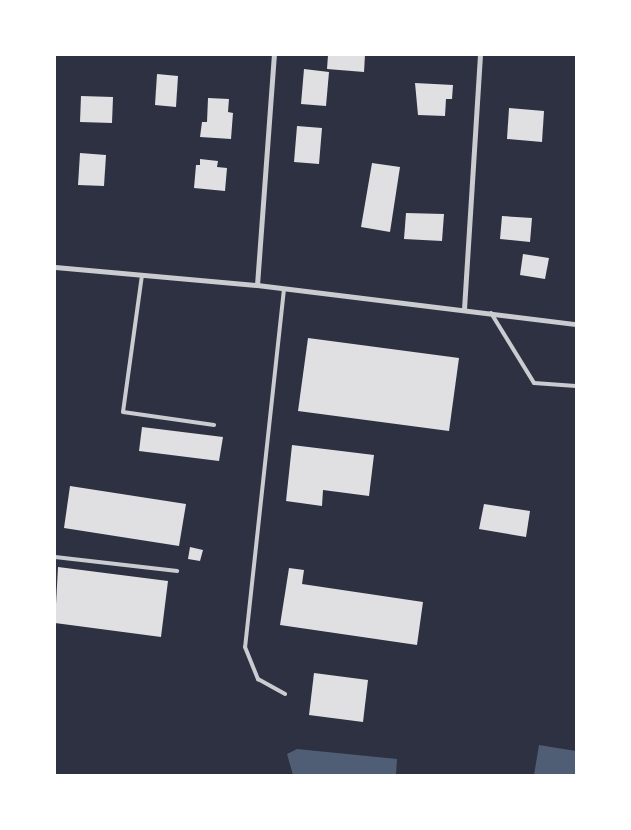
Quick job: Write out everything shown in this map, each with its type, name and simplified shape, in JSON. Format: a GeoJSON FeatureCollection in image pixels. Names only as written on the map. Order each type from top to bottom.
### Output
{"type":"FeatureCollection","features":[{"type":"Feature","properties":{"kind":"street"},"geometry":{"type":"LineString","coordinates":[[258,285],[274,55]]}},
{"type":"Feature","properties":{"kind":"street"},"geometry":{"type":"LineString","coordinates":[[464,309],[480,55]]}},
{"type":"Feature","properties":{"kind":"street"},"geometry":{"type":"LineString","coordinates":[[55,267],[258,285],[491,312],[576,324]]}},
{"type":"Feature","properties":{"kind":"lane"},"geometry":{"type":"LineString","coordinates":[[142,275],[123,412],[214,425]]}},
{"type":"Feature","properties":{"kind":"lane"},"geometry":{"type":"LineString","coordinates":[[284,289],[245,647],[258,679],[284,694]]}},
{"type":"Feature","properties":{"kind":"lane"},"geometry":{"type":"LineString","coordinates":[[491,312],[534,383],[576,386]]}},
{"type":"Feature","properties":{"kind":"lane"},"geometry":{"type":"LineString","coordinates":[[55,557],[177,571]]}},
{"type":"Feature","properties":{"kind":"water"},"geometry":{"type":"Polygon","coordinates":[[[539,745],[576,751],[576,775],[534,775],[539,745]]]}},
{"type":"Feature","properties":{"kind":"water"},"geometry":{"type":"Polygon","coordinates":[[[297,749],[397,759],[396,775],[293,775],[287,754],[297,749]]]}},
{"type":"Feature","properties":{"kind":"building"},"geometry":{"type":"Polygon","coordinates":[[[328,55],[365,55],[364,72],[327,69],[328,55]]]}},
{"type":"Feature","properties":{"kind":"building"},"geometry":{"type":"Polygon","coordinates":[[[304,69],[329,72],[326,106],[301,104],[304,69]]]}},
{"type":"Feature","properties":{"kind":"building"},"geometry":{"type":"Polygon","coordinates":[[[157,74],[178,76],[176,107],[155,105],[157,74]]]}},
{"type":"Feature","properties":{"kind":"building"},"geometry":{"type":"Polygon","coordinates":[[[415,83],[453,85],[452,99],[446,99],[445,116],[418,115],[415,83]]]}},
{"type":"Feature","properties":{"kind":"building"},"geometry":{"type":"Polygon","coordinates":[[[81,96],[113,97],[112,123],[80,122],[81,96]]]}},
{"type":"Feature","properties":{"kind":"building"},"geometry":{"type":"Polygon","coordinates":[[[208,98],[229,99],[228,112],[233,113],[231,139],[200,137],[202,122],[207,122],[208,98]]]}},
{"type":"Feature","properties":{"kind":"building"},"geometry":{"type":"Polygon","coordinates":[[[509,108],[544,111],[542,142],[507,139],[509,108]]]}},
{"type":"Feature","properties":{"kind":"building"},"geometry":{"type":"Polygon","coordinates":[[[297,126],[322,128],[319,164],[294,162],[297,126]]]}},
{"type":"Feature","properties":{"kind":"building"},"geometry":{"type":"Polygon","coordinates":[[[80,153],[106,155],[104,186],[78,185],[80,153]]]}},
{"type":"Feature","properties":{"kind":"building"},"geometry":{"type":"Polygon","coordinates":[[[200,159],[218,161],[217,167],[227,168],[225,191],[194,188],[196,165],[200,165],[200,159]]]}},
{"type":"Feature","properties":{"kind":"building"},"geometry":{"type":"Polygon","coordinates":[[[372,163],[400,167],[390,232],[361,227],[372,163]]]}},
{"type":"Feature","properties":{"kind":"building"},"geometry":{"type":"Polygon","coordinates":[[[406,213],[444,214],[442,241],[404,239],[406,213]]]}},
{"type":"Feature","properties":{"kind":"building"},"geometry":{"type":"Polygon","coordinates":[[[502,216],[532,218],[530,242],[500,239],[502,216]]]}},
{"type":"Feature","properties":{"kind":"building"},"geometry":{"type":"Polygon","coordinates":[[[523,254],[549,258],[545,279],[520,275],[523,254]]]}},
{"type":"Feature","properties":{"kind":"building"},"geometry":{"type":"Polygon","coordinates":[[[308,338],[459,358],[449,431],[298,411],[308,338]]]}},
{"type":"Feature","properties":{"kind":"building"},"geometry":{"type":"Polygon","coordinates":[[[142,427],[223,437],[219,461],[139,451],[142,427]]]}},
{"type":"Feature","properties":{"kind":"building"},"geometry":{"type":"Polygon","coordinates":[[[292,445],[374,455],[369,496],[323,490],[322,506],[286,501],[292,445]]]}},
{"type":"Feature","properties":{"kind":"building"},"geometry":{"type":"Polygon","coordinates":[[[70,486],[186,504],[179,546],[64,528],[70,486]]]}},
{"type":"Feature","properties":{"kind":"building"},"geometry":{"type":"Polygon","coordinates":[[[484,504],[530,511],[526,537],[479,529],[484,504]]]}},
{"type":"Feature","properties":{"kind":"building"},"geometry":{"type":"Polygon","coordinates":[[[190,547],[203,550],[200,561],[188,559],[190,547]]]}},
{"type":"Feature","properties":{"kind":"building"},"geometry":{"type":"Polygon","coordinates":[[[58,567],[168,581],[161,637],[55,623],[58,567]]]}},
{"type":"Feature","properties":{"kind":"building"},"geometry":{"type":"Polygon","coordinates":[[[289,568],[304,570],[302,584],[423,602],[417,645],[280,625],[289,568]]]}},
{"type":"Feature","properties":{"kind":"building"},"geometry":{"type":"Polygon","coordinates":[[[314,673],[368,680],[363,722],[309,715],[314,673]]]}}]}
